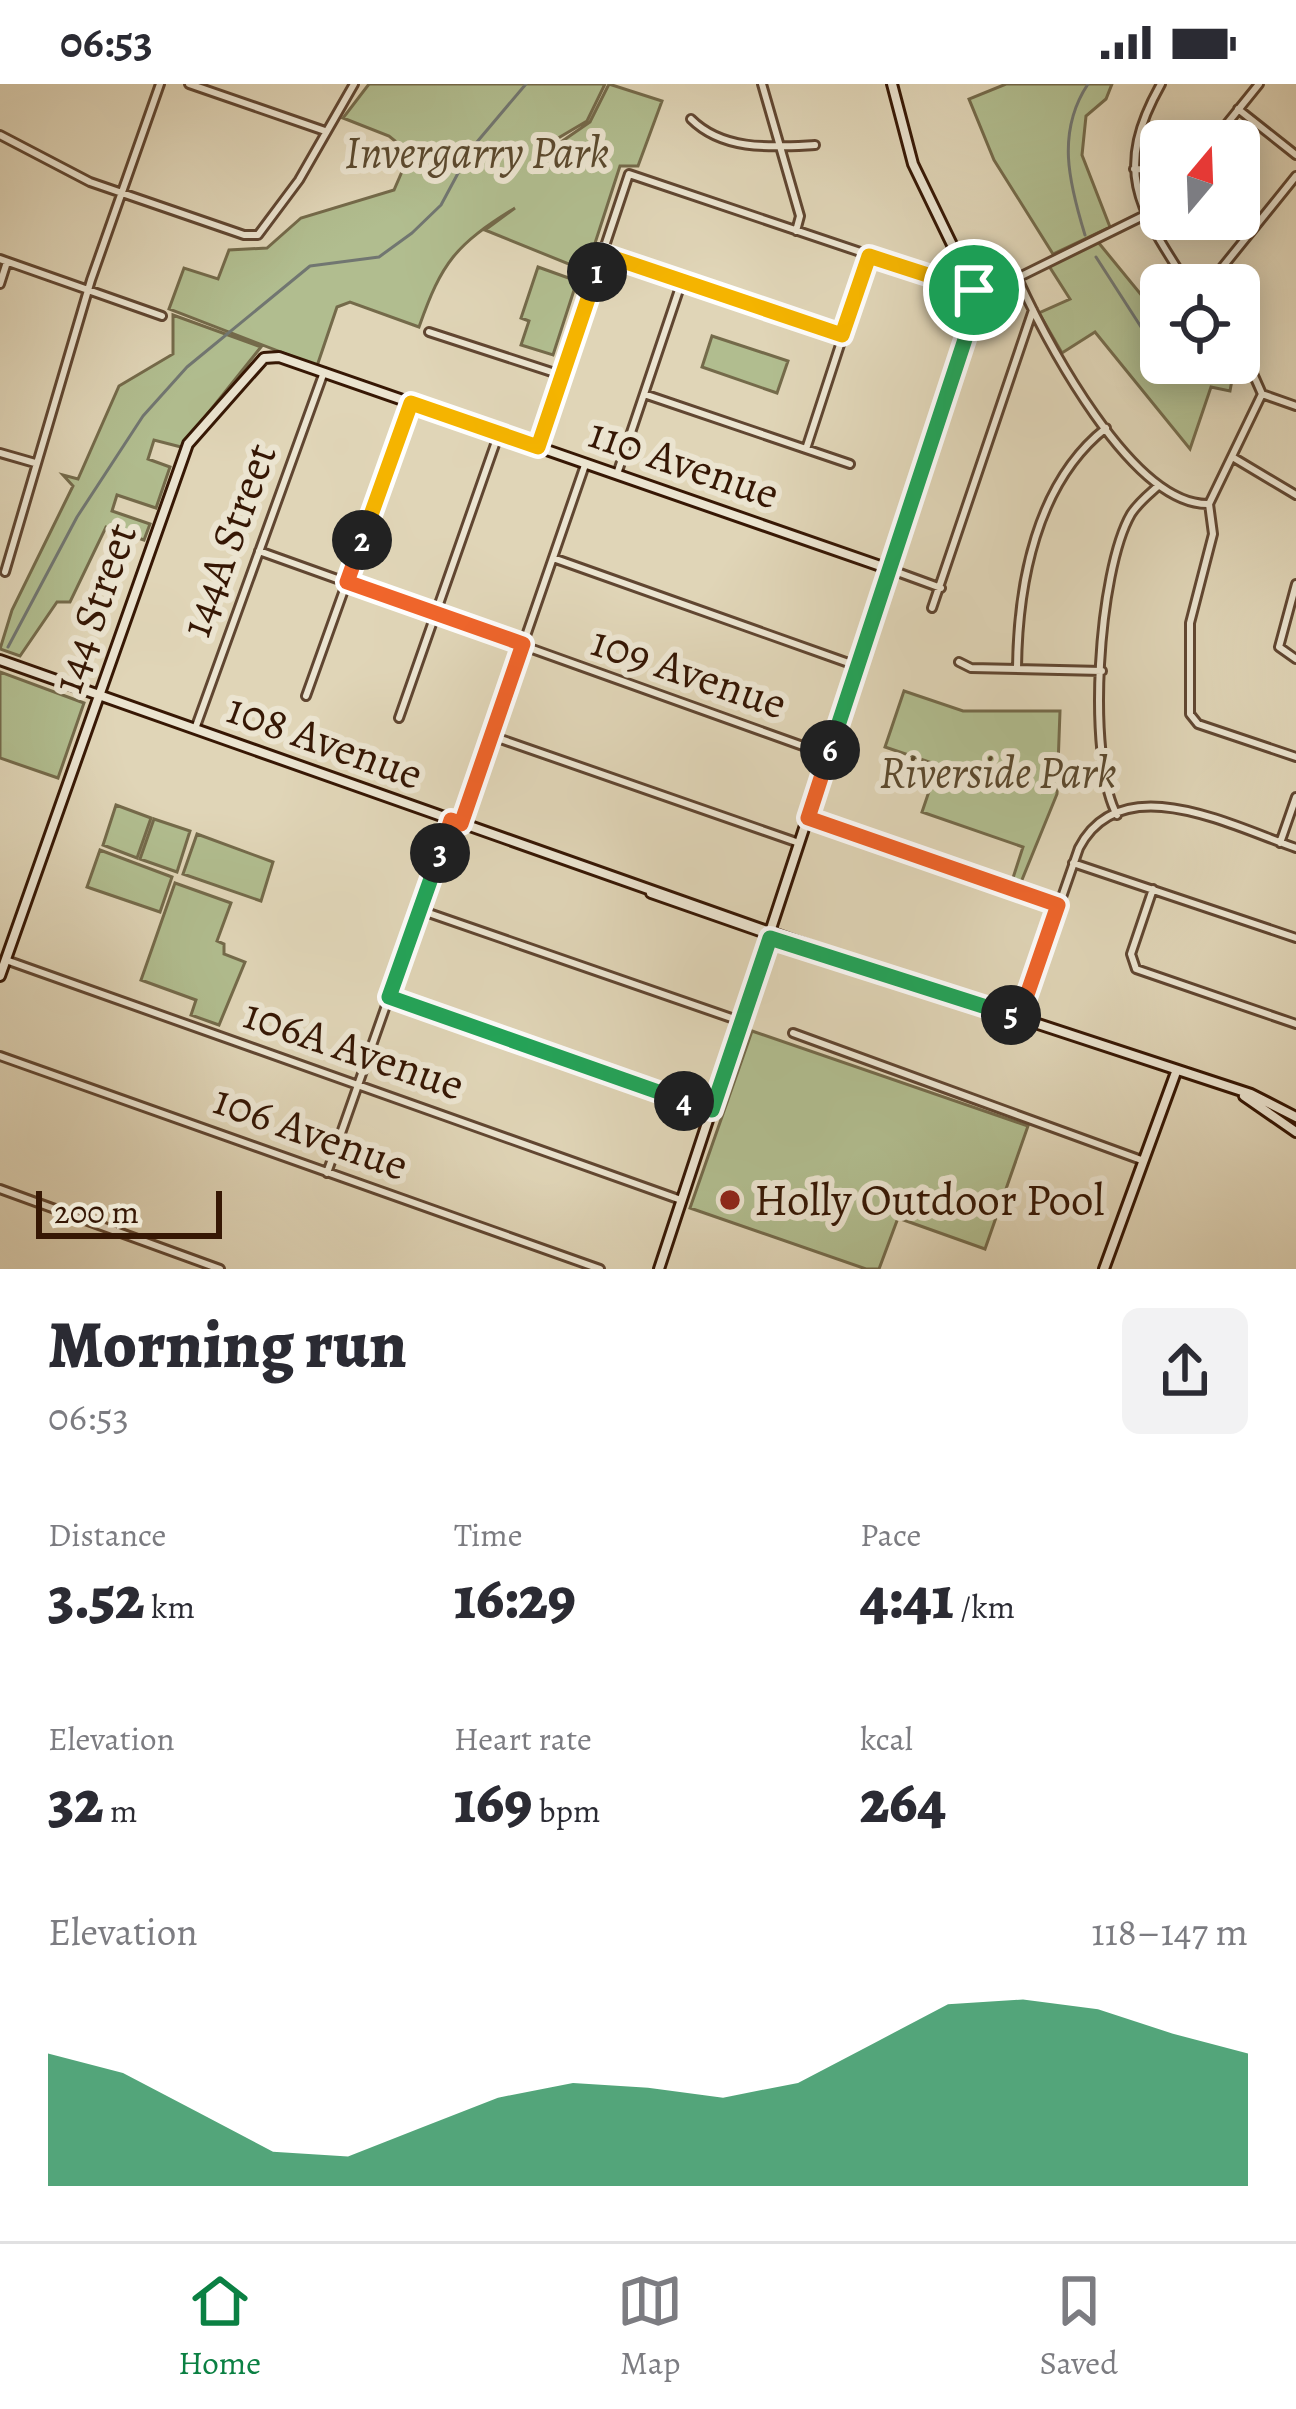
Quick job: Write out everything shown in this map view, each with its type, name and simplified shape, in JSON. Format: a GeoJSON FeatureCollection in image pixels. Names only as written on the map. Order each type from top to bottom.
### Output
{"type":"FeatureCollection","features":[{"type":"Feature","properties":{"kind":"main road"},"geometry":{"type":"LineString","coordinates":[[659,1269],[972,318],[974,290],[920,184],[892,84]]}},
{"type":"Feature","properties":{"kind":"main road","name":"110 Avenue"},"geometry":{"type":"LineString","coordinates":[[269,356],[890,569]]}},
{"type":"Feature","properties":{"kind":"main road","name":"144 Street"},"geometry":{"type":"LineString","coordinates":[[0,976],[188,444],[249,371],[269,356]]}},
{"type":"Feature","properties":{"kind":"main road","name":"108 Avenue"},"geometry":{"type":"LineString","coordinates":[[0,660],[772,934],[1271,1102],[1296,1125]]}},
{"type":"Feature","properties":{"kind":"main road"},"geometry":{"type":"LineString","coordinates":[[1104,1269],[1176,1072]]}},
{"type":"Feature","properties":{"kind":"main road","name":"108 Avenue"},"geometry":{"type":"LineString","coordinates":[[1243,1095],[1296,1125]]}},
{"type":"Feature","properties":{"kind":"street"},"geometry":{"type":"LineString","coordinates":[[5,572],[38,474],[35,463],[89,290],[160,84]]}},
{"type":"Feature","properties":{"kind":"street"},"geometry":{"type":"LineString","coordinates":[[189,84],[325,131]]}},
{"type":"Feature","properties":{"kind":"street"},"geometry":{"type":"LineString","coordinates":[[0,135],[122,194],[244,235],[258,235],[299,180],[354,84]]}},
{"type":"Feature","properties":{"kind":"street"},"geometry":{"type":"LineString","coordinates":[[1140,200],[1134,169],[1139,129],[1161,84]]}},
{"type":"Feature","properties":{"kind":"street"},"geometry":{"type":"LineString","coordinates":[[1229,120],[1259,84]]}},
{"type":"Feature","properties":{"kind":"street"},"geometry":{"type":"LineString","coordinates":[[762,85],[800,216],[796,231]]}},
{"type":"Feature","properties":{"kind":"street"},"geometry":{"type":"LineString","coordinates":[[1238,109],[1296,155]]}},
{"type":"Feature","properties":{"kind":"street"},"geometry":{"type":"LineString","coordinates":[[691,119],[726,138],[780,149],[815,145]]}},
{"type":"Feature","properties":{"kind":"street"},"geometry":{"type":"LineString","coordinates":[[1134,169],[1140,169]]}},
{"type":"Feature","properties":{"kind":"street"},"geometry":{"type":"LineString","coordinates":[[538,447],[629,174],[974,290],[1017,277],[1140,217]]}},
{"type":"Feature","properties":{"kind":"street"},"geometry":{"type":"LineString","coordinates":[[1223,264],[1296,176]]}},
{"type":"Feature","properties":{"kind":"street"},"geometry":{"type":"LineString","coordinates":[[602,254],[842,335]]}},
{"type":"Feature","properties":{"kind":"street"},"geometry":{"type":"LineString","coordinates":[[806,449],[869,256]]}},
{"type":"Feature","properties":{"kind":"street"},"geometry":{"type":"LineString","coordinates":[[0,284],[4,261],[162,316]]}},
{"type":"Feature","properties":{"kind":"street"},"geometry":{"type":"LineString","coordinates":[[1017,277],[1106,428],[1157,487],[1183,501],[1209,504]]}},
{"type":"Feature","properties":{"kind":"street"},"geometry":{"type":"LineString","coordinates":[[617,474],[682,281]]}},
{"type":"Feature","properties":{"kind":"street"},"geometry":{"type":"LineString","coordinates":[[932,608],[1033,310]]}},
{"type":"Feature","properties":{"kind":"street"},"geometry":{"type":"LineString","coordinates":[[429,332],[561,375]]}},
{"type":"Feature","properties":{"kind":"street","name":"144A Street"},"geometry":{"type":"LineString","coordinates":[[195,729],[324,372]]}},
{"type":"Feature","properties":{"kind":"street"},"geometry":{"type":"LineString","coordinates":[[1258,384],[1262,394],[1296,406]]}},
{"type":"Feature","properties":{"kind":"street"},"geometry":{"type":"LineString","coordinates":[[644,394],[850,464]]}},
{"type":"Feature","properties":{"kind":"street"},"geometry":{"type":"LineString","coordinates":[[1262,394],[1209,504],[1213,534],[1190,623],[1192,721],[1296,757]]}},
{"type":"Feature","properties":{"kind":"street"},"geometry":{"type":"LineString","coordinates":[[307,696],[411,403]]}},
{"type":"Feature","properties":{"kind":"street"},"geometry":{"type":"LineString","coordinates":[[1017,668],[1019,605],[1054,486],[1067,464],[1106,428]]}},
{"type":"Feature","properties":{"kind":"street"},"geometry":{"type":"LineString","coordinates":[[399,718],[499,433]]}},
{"type":"Feature","properties":{"kind":"street"},"geometry":{"type":"LineString","coordinates":[[0,453],[35,463]]}},
{"type":"Feature","properties":{"kind":"street"},"geometry":{"type":"LineString","coordinates":[[1234,458],[1296,495]]}},
{"type":"Feature","properties":{"kind":"street"},"geometry":{"type":"LineString","coordinates":[[327,1173],[420,910],[492,736],[586,463]]}},
{"type":"Feature","properties":{"kind":"street"},"geometry":{"type":"LineString","coordinates":[[1117,815],[1102,781],[1104,608],[1126,526],[1157,487]]}},
{"type":"Feature","properties":{"kind":"street","name":"109 Avenue"},"geometry":{"type":"LineString","coordinates":[[259,551],[523,644],[530,652],[828,755]]}},
{"type":"Feature","properties":{"kind":"street"},"geometry":{"type":"LineString","coordinates":[[553,558],[857,666]]}},
{"type":"Feature","properties":{"kind":"street","name":"110 Avenue"},"geometry":{"type":"LineString","coordinates":[[890,569],[941,588]]}},
{"type":"Feature","properties":{"kind":"street"},"geometry":{"type":"LineString","coordinates":[[1296,584],[1279,644],[1282,654],[1296,659]]}},
{"type":"Feature","properties":{"kind":"street"},"geometry":{"type":"LineString","coordinates":[[959,662],[971,668],[1102,670]]}},
{"type":"Feature","properties":{"kind":"street"},"geometry":{"type":"LineString","coordinates":[[492,736],[799,843]]}},
{"type":"Feature","properties":{"kind":"street"},"geometry":{"type":"LineString","coordinates":[[1280,843],[1296,797]]}},
{"type":"Feature","properties":{"kind":"street"},"geometry":{"type":"LineString","coordinates":[[1019,1018],[1086,834],[1117,815],[1161,803],[1296,848]]}},
{"type":"Feature","properties":{"kind":"street"},"geometry":{"type":"LineString","coordinates":[[808,818],[1058,905]]}},
{"type":"Feature","properties":{"kind":"street"},"geometry":{"type":"LineString","coordinates":[[1073,862],[1296,938]]}},
{"type":"Feature","properties":{"kind":"street"},"geometry":{"type":"LineString","coordinates":[[1153,890],[1131,954],[1136,970],[1296,1024]]}},
{"type":"Feature","properties":{"kind":"street"},"geometry":{"type":"LineString","coordinates":[[420,910],[742,1022]]}},
{"type":"Feature","properties":{"kind":"street","name":"106A Avenue"},"geometry":{"type":"LineString","coordinates":[[6,960],[682,1200]]}},
{"type":"Feature","properties":{"kind":"street"},"geometry":{"type":"LineString","coordinates":[[389,997],[712,1110]]}},
{"type":"Feature","properties":{"kind":"street"},"geometry":{"type":"LineString","coordinates":[[793,1033],[1144,1161]]}},
{"type":"Feature","properties":{"kind":"street","name":"106 Avenue"},"geometry":{"type":"LineString","coordinates":[[0,1056],[600,1269]]}},
{"type":"Feature","properties":{"kind":"street"},"geometry":{"type":"LineString","coordinates":[[0,1189],[220,1269]]}},
{"type":"Feature","properties":{"kind":"green space","name":"Invergarry Park"},"geometry":{"type":"Polygon","coordinates":[[[369,84],[605,84],[587,121],[555,140],[550,168],[558,144],[590,122],[609,84],[662,101],[638,166],[620,166],[586,271],[485,230],[515,208],[478,233],[453,257],[419,327],[350,302],[337,307],[317,366],[169,309],[184,268],[218,279],[229,250],[267,248],[301,218],[394,190],[410,153],[389,136],[343,118],[369,84]]]}},
{"type":"Feature","properties":{"kind":"green space"},"geometry":{"type":"Polygon","coordinates":[[[1006,84],[1112,84],[1106,99],[1086,116],[1082,155],[1110,227],[1053,254],[994,160],[969,99],[1006,84]]]}},
{"type":"Feature","properties":{"kind":"green space"},"geometry":{"type":"Polygon","coordinates":[[[1098,242],[1140,293],[1140,384],[1231,384],[1230,391],[1211,387],[1190,449],[1095,332],[1062,353],[1039,313],[1070,299],[1049,266],[1098,242]]]}},
{"type":"Feature","properties":{"kind":"green space"},"geometry":{"type":"Polygon","coordinates":[[[538,267],[577,281],[553,355],[521,345],[529,321],[521,318],[538,267]]]}},
{"type":"Feature","properties":{"kind":"green space"},"geometry":{"type":"Polygon","coordinates":[[[173,315],[261,347],[181,447],[154,440],[148,459],[170,467],[156,508],[117,495],[112,511],[150,524],[144,540],[106,527],[70,602],[57,602],[20,656],[0,649],[12,610],[73,486],[63,475],[78,479],[119,386],[173,354],[173,315]]]}},
{"type":"Feature","properties":{"kind":"green space"},"geometry":{"type":"Polygon","coordinates":[[[712,336],[788,361],[777,393],[702,367],[712,336]]]}},
{"type":"Feature","properties":{"kind":"green space"},"geometry":{"type":"Polygon","coordinates":[[[0,672],[84,703],[58,778],[0,758],[0,672]]]}},
{"type":"Feature","properties":{"kind":"green space","name":"Riverside Park"},"geometry":{"type":"Polygon","coordinates":[[[904,691],[963,711],[1060,711],[1057,794],[1019,887],[1011,884],[1023,847],[922,812],[938,765],[885,747],[904,691]]]}},
{"type":"Feature","properties":{"kind":"green space"},"geometry":{"type":"Polygon","coordinates":[[[116,805],[151,818],[137,858],[103,845],[116,805]]]}},
{"type":"Feature","properties":{"kind":"green space"},"geometry":{"type":"Polygon","coordinates":[[[154,819],[190,831],[177,872],[140,859],[154,819]]]}},
{"type":"Feature","properties":{"kind":"green space"},"geometry":{"type":"Polygon","coordinates":[[[197,834],[273,862],[261,901],[183,874],[197,834]]]}},
{"type":"Feature","properties":{"kind":"green space"},"geometry":{"type":"Polygon","coordinates":[[[100,850],[172,877],[160,912],[87,887],[100,850]]]}},
{"type":"Feature","properties":{"kind":"green space"},"geometry":{"type":"Polygon","coordinates":[[[175,883],[231,903],[217,941],[224,944],[224,954],[245,962],[219,1025],[191,1015],[196,1000],[141,980],[175,883]]]}},
{"type":"Feature","properties":{"kind":"green space"},"geometry":{"type":"Polygon","coordinates":[[[752,1031],[1028,1126],[985,1249],[898,1218],[879,1269],[866,1269],[690,1208],[752,1031]]]}},
{"type":"Feature","properties":{"kind":"waterway"},"geometry":{"type":"LineString","coordinates":[[8,647],[77,517],[143,416],[187,367],[310,266],[379,257],[412,233],[441,205],[471,149],[526,84]]}},
{"type":"Feature","properties":{"kind":"waterway"},"geometry":{"type":"LineString","coordinates":[[1085,235],[1068,158],[1072,121],[1088,84]]}},
{"type":"Feature","properties":{"kind":"waterway"},"geometry":{"type":"LineString","coordinates":[[1096,257],[1140,325]]}},
{"type":"Feature","properties":{"kind":"place","name":"Holly Outdoor Pool"},"geometry":{"type":"Point","coordinates":[730,1200]}},
{"type":"Feature","properties":{"kind":"route"},"geometry":{"type":"LineString","coordinates":[[602,254],[842,335],[869,256],[974,290],[972,318],[808,818],[1058,905],[1019,1018],[770,938],[712,1110],[389,997],[451,820],[461,824],[523,644],[347,582],[411,403],[538,447],[602,254]]}}]}
